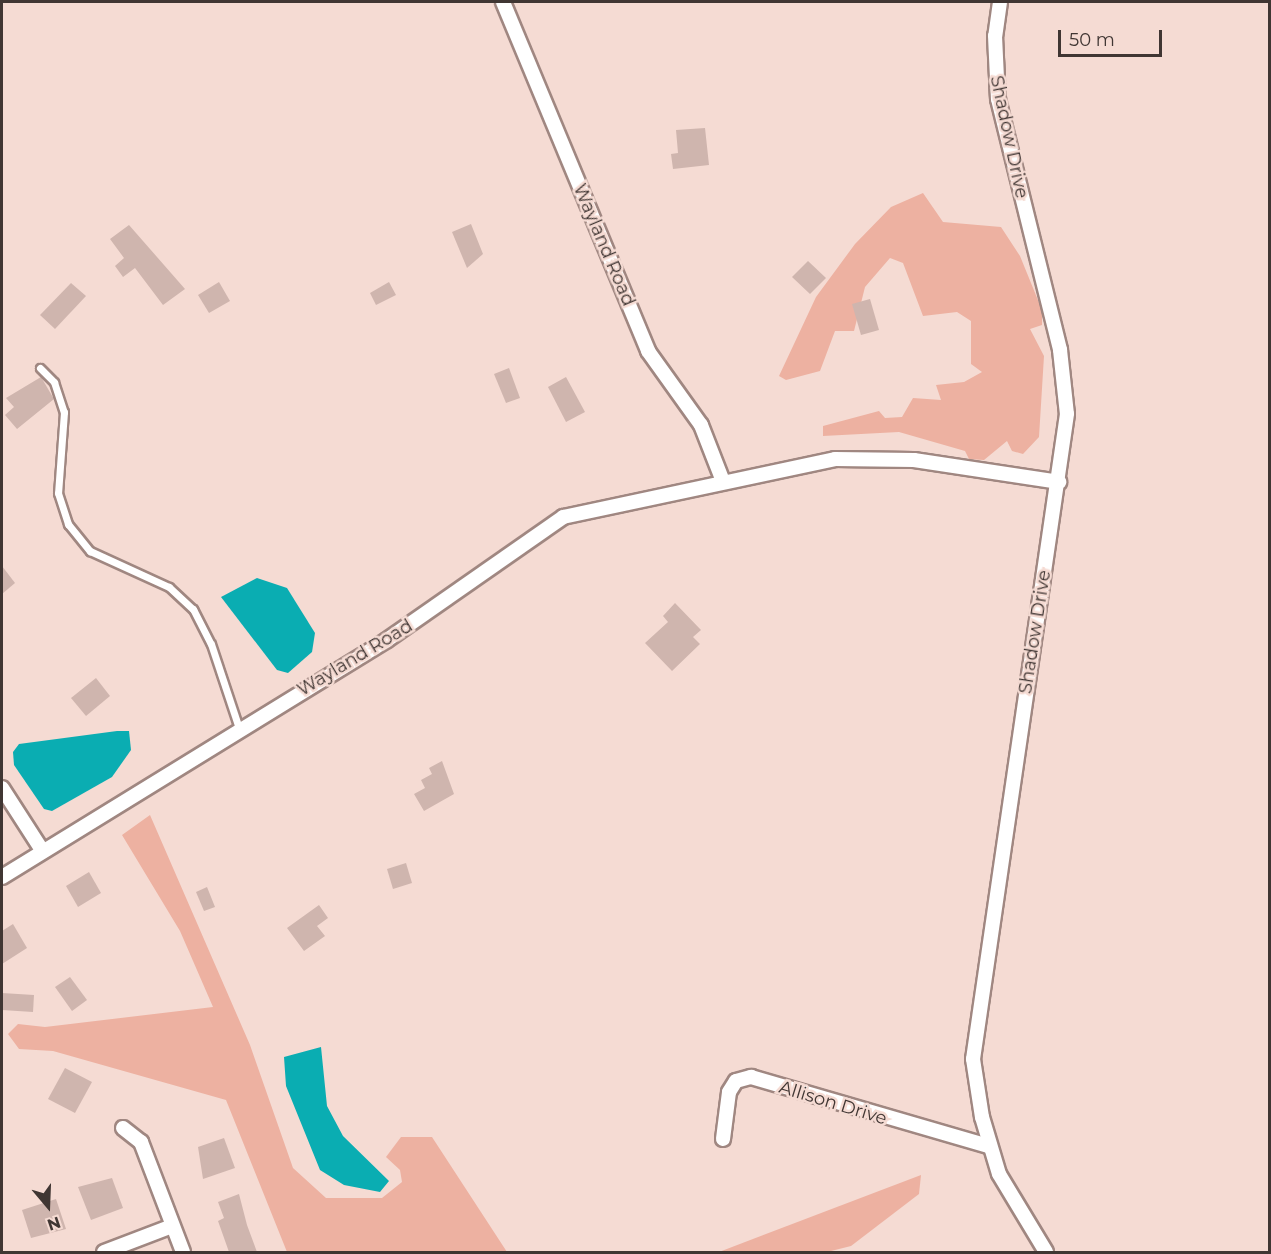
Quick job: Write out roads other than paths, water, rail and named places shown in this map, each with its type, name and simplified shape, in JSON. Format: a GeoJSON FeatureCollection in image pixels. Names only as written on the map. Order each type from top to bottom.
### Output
{"type":"FeatureCollection","features":[{"type":"Feature","properties":{"kind":"street","name":"Wayland Road"},"geometry":{"type":"LineString","coordinates":[[503,2],[648,351],[701,425],[722,479]]}},
{"type":"Feature","properties":{"kind":"street","name":"Shadow Drive"},"geometry":{"type":"LineString","coordinates":[[1000,2],[995,36],[998,99],[1064,373],[1067,414],[1059,482],[974,1027],[976,1085],[989,1146],[1013,1204],[1046,1252]]}},
{"type":"Feature","properties":{"kind":"street","name":"Wayland Road"},"geometry":{"type":"LineString","coordinates":[[2,877],[200,752],[415,621],[555,520],[586,508],[788,465],[874,458],[1059,482]]}},
{"type":"Feature","properties":{"kind":"street"},"geometry":{"type":"LineString","coordinates":[[2,788],[42,850]]}},
{"type":"Feature","properties":{"kind":"street","name":"Allison Drive"},"geometry":{"type":"LineString","coordinates":[[723,1139],[729,1092],[736,1082],[751,1077],[989,1146]]}},
{"type":"Feature","properties":{"kind":"street"},"geometry":{"type":"LineString","coordinates":[[123,1128],[141,1142],[183,1252]]}},
{"type":"Feature","properties":{"kind":"street"},"geometry":{"type":"LineString","coordinates":[[104,1252],[172,1226]]}},
{"type":"Feature","properties":{"kind":"lane"},"geometry":{"type":"LineString","coordinates":[[40,368],[54,382],[64,412],[58,493],[68,524],[98,556],[169,586],[193,609],[211,644],[239,728]]}},
{"type":"Feature","properties":{"kind":"water"},"geometry":{"type":"Polygon","coordinates":[[[257,578],[287,588],[315,633],[312,652],[288,673],[277,670],[221,597],[257,578]]]}},
{"type":"Feature","properties":{"kind":"water"},"geometry":{"type":"Polygon","coordinates":[[[129,731],[131,750],[112,777],[52,811],[44,809],[14,765],[13,752],[19,744],[129,731]]]}},
{"type":"Feature","properties":{"kind":"water"},"geometry":{"type":"Polygon","coordinates":[[[321,1047],[327,1106],[343,1136],[389,1181],[380,1192],[344,1185],[320,1170],[286,1086],[284,1057],[321,1047]]]}}]}
